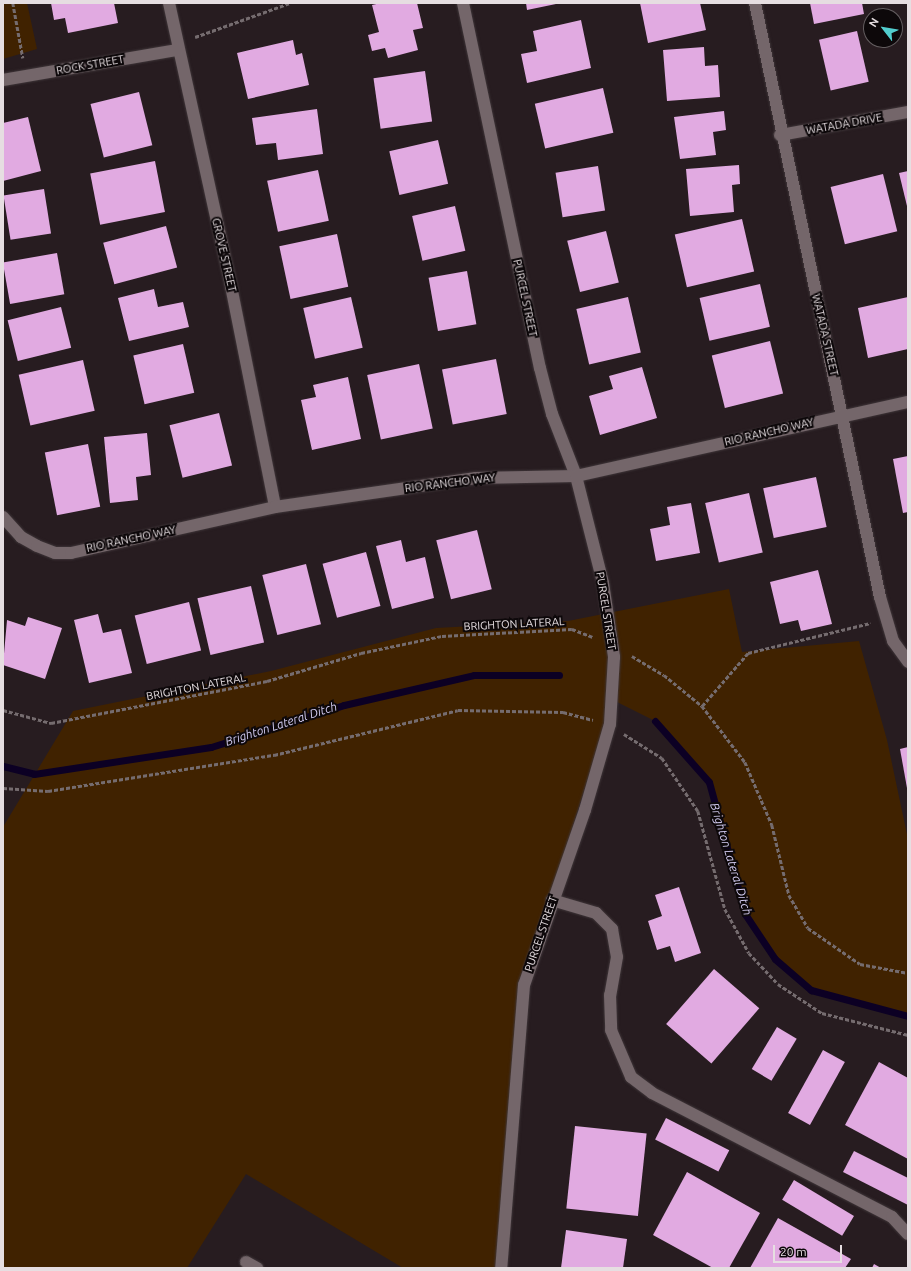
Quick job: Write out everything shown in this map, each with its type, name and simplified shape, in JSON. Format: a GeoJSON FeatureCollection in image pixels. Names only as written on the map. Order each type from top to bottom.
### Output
{"type":"FeatureCollection","features":[{"type":"Feature","properties":{"kind":"street","name":"GROVE STREET"},"geometry":{"type":"LineString","coordinates":[[169,3],[177,50],[232,286],[275,507]]}},
{"type":"Feature","properties":{"kind":"street","name":"PURCEL STREET"},"geometry":{"type":"LineString","coordinates":[[463,3],[540,368],[552,414],[576,476],[603,582],[613,645],[610,724],[585,810],[529,963],[519,1018],[501,1268]]}},
{"type":"Feature","properties":{"kind":"street","name":"WATADA STREET"},"geometry":{"type":"LineString","coordinates":[[755,3],[780,135],[843,415],[886,619],[893,641],[908,662]]}},
{"type":"Feature","properties":{"kind":"street","name":"ROCK STREET"},"geometry":{"type":"LineString","coordinates":[[3,80],[177,50]]}},
{"type":"Feature","properties":{"kind":"street","name":"WATADA DRIVE"},"geometry":{"type":"LineString","coordinates":[[780,135],[908,112]]}},
{"type":"Feature","properties":{"kind":"street","name":"RIO RANCHO WAY"},"geometry":{"type":"LineString","coordinates":[[3,517],[21,537],[37,546],[55,553],[71,553],[275,507],[476,478],[576,476],[843,415],[908,402]]}},
{"type":"Feature","properties":{"kind":"street"},"geometry":{"type":"LineString","coordinates":[[552,900],[596,913],[612,928],[617,957],[610,995],[611,1030],[631,1077],[652,1092],[892,1217],[908,1234]]}},
{"type":"Feature","properties":{"kind":"street"},"geometry":{"type":"LineString","coordinates":[[246,1262],[257,1268]]}},
{"type":"Feature","properties":{"kind":"path"},"geometry":{"type":"LineString","coordinates":[[13,3],[27,76]]}},
{"type":"Feature","properties":{"kind":"path"},"geometry":{"type":"LineString","coordinates":[[177,50],[200,32],[290,3]]}},
{"type":"Feature","properties":{"kind":"path"},"geometry":{"type":"LineString","coordinates":[[702,706],[748,653],[886,619]]}},
{"type":"Feature","properties":{"kind":"path","name":"BRIGHTON LATERAL"},"geometry":{"type":"LineString","coordinates":[[3,710],[50,723],[267,681],[361,653],[442,636],[572,629],[613,645],[664,675],[702,706],[745,762],[772,824],[789,894],[808,928],[860,964],[908,974]]}},
{"type":"Feature","properties":{"kind":"path"},"geometry":{"type":"LineString","coordinates":[[3,788],[48,791],[274,755],[458,710],[563,712],[610,724],[662,758],[698,811],[725,909],[749,952],[778,984],[822,1013],[908,1035]]}},
{"type":"Feature","properties":{"kind":"shaded area"},"geometry":{"type":"Polygon","coordinates":[[[3,3],[27,3],[37,49],[3,59],[3,3]]]}},
{"type":"Feature","properties":{"kind":"shaded area"},"geometry":{"type":"Polygon","coordinates":[[[729,589],[742,652],[859,641],[887,740],[908,839],[908,1016],[811,990],[775,959],[745,914],[709,782],[655,721],[613,700],[529,963],[501,1268],[403,1268],[246,1174],[187,1268],[3,1268],[3,827],[73,711],[271,671],[436,628],[568,621],[729,589]]]}},
{"type":"Feature","properties":{"kind":"building"},"geometry":{"type":"Polygon","coordinates":[[[51,3],[114,3],[118,23],[68,33],[65,18],[54,20],[51,3]]]}},
{"type":"Feature","properties":{"kind":"building"},"geometry":{"type":"Polygon","coordinates":[[[381,3],[417,3],[423,28],[413,30],[418,50],[388,58],[385,48],[372,51],[368,35],[379,32],[372,5],[381,3]]]}},
{"type":"Feature","properties":{"kind":"building"},"geometry":{"type":"Polygon","coordinates":[[[526,3],[556,3],[556,4],[527,10],[526,3]]]}},
{"type":"Feature","properties":{"kind":"building"},"geometry":{"type":"Polygon","coordinates":[[[640,3],[700,3],[706,30],[648,43],[640,3]]]}},
{"type":"Feature","properties":{"kind":"building"},"geometry":{"type":"Polygon","coordinates":[[[810,3],[862,3],[863,14],[814,24],[810,3]]]}},
{"type":"Feature","properties":{"kind":"building"},"geometry":{"type":"Polygon","coordinates":[[[581,20],[591,68],[527,83],[521,54],[537,51],[533,31],[581,20]]]}},
{"type":"Feature","properties":{"kind":"building"},"geometry":{"type":"Polygon","coordinates":[[[857,31],[869,82],[831,90],[819,40],[857,31]]]}},
{"type":"Feature","properties":{"kind":"building"},"geometry":{"type":"Polygon","coordinates":[[[293,40],[296,55],[302,53],[309,85],[248,99],[237,53],[293,40]]]}},
{"type":"Feature","properties":{"kind":"building"},"geometry":{"type":"Polygon","coordinates":[[[704,47],[705,66],[718,65],[720,97],[667,101],[663,50],[704,47]]]}},
{"type":"Feature","properties":{"kind":"building"},"geometry":{"type":"Polygon","coordinates":[[[425,71],[432,122],[381,129],[374,78],[425,71]]]}},
{"type":"Feature","properties":{"kind":"building"},"geometry":{"type":"Polygon","coordinates":[[[603,88],[613,133],[545,149],[535,104],[603,88]]]}},
{"type":"Feature","properties":{"kind":"building"},"geometry":{"type":"Polygon","coordinates":[[[139,92],[152,145],[104,157],[90,104],[139,92]]]}},
{"type":"Feature","properties":{"kind":"building"},"geometry":{"type":"Polygon","coordinates":[[[317,109],[323,154],[278,160],[276,143],[256,145],[252,118],[317,109]]]}},
{"type":"Feature","properties":{"kind":"building"},"geometry":{"type":"Polygon","coordinates":[[[724,111],[726,130],[713,132],[716,155],[680,159],[674,117],[724,111]]]}},
{"type":"Feature","properties":{"kind":"building"},"geometry":{"type":"Polygon","coordinates":[[[28,117],[41,171],[3,181],[3,123],[28,117]]]}},
{"type":"Feature","properties":{"kind":"building"},"geometry":{"type":"Polygon","coordinates":[[[438,140],[448,184],[399,195],[389,151],[438,140]]]}},
{"type":"Feature","properties":{"kind":"building"},"geometry":{"type":"Polygon","coordinates":[[[155,161],[165,212],[100,225],[90,174],[155,161]]]}},
{"type":"Feature","properties":{"kind":"building"},"geometry":{"type":"Polygon","coordinates":[[[739,165],[740,184],[732,185],[734,212],[690,216],[686,169],[739,165]]]}},
{"type":"Feature","properties":{"kind":"building"},"geometry":{"type":"Polygon","coordinates":[[[598,166],[605,210],[563,217],[556,173],[598,166]]]}},
{"type":"Feature","properties":{"kind":"building"},"geometry":{"type":"Polygon","coordinates":[[[318,170],[329,221],[278,232],[267,181],[318,170]]]}},
{"type":"Feature","properties":{"kind":"building"},"geometry":{"type":"Polygon","coordinates":[[[908,171],[908,206],[907,206],[899,173],[908,171]]]}},
{"type":"Feature","properties":{"kind":"building"},"geometry":{"type":"Polygon","coordinates":[[[883,174],[897,231],[845,244],[831,187],[883,174]]]}},
{"type":"Feature","properties":{"kind":"building"},"geometry":{"type":"Polygon","coordinates":[[[44,189],[51,233],[11,240],[4,195],[44,189]]]}},
{"type":"Feature","properties":{"kind":"building"},"geometry":{"type":"Polygon","coordinates":[[[455,206],[465,251],[422,261],[412,216],[455,206]]]}},
{"type":"Feature","properties":{"kind":"building"},"geometry":{"type":"Polygon","coordinates":[[[742,219],[754,272],[687,287],[675,235],[742,219]]]}},
{"type":"Feature","properties":{"kind":"building"},"geometry":{"type":"Polygon","coordinates":[[[166,226],[177,268],[114,284],[103,243],[166,226]]]}},
{"type":"Feature","properties":{"kind":"building"},"geometry":{"type":"Polygon","coordinates":[[[606,231],[619,282],[580,292],[567,241],[606,231]]]}},
{"type":"Feature","properties":{"kind":"building"},"geometry":{"type":"Polygon","coordinates":[[[337,234],[348,287],[291,299],[279,246],[337,234]]]}},
{"type":"Feature","properties":{"kind":"building"},"geometry":{"type":"Polygon","coordinates":[[[57,253],[64,294],[10,304],[3,263],[57,253]]]}},
{"type":"Feature","properties":{"kind":"building"},"geometry":{"type":"Polygon","coordinates":[[[467,271],[476,324],[438,331],[429,278],[467,271]]]}},
{"type":"Feature","properties":{"kind":"building"},"geometry":{"type":"Polygon","coordinates":[[[760,284],[770,327],[709,341],[700,298],[760,284]]]}},
{"type":"Feature","properties":{"kind":"building"},"geometry":{"type":"Polygon","coordinates":[[[154,289],[158,307],[183,302],[189,327],[129,341],[118,298],[154,289]]]}},
{"type":"Feature","properties":{"kind":"building"},"geometry":{"type":"Polygon","coordinates":[[[351,297],[363,348],[315,359],[303,308],[351,297]]]}},
{"type":"Feature","properties":{"kind":"building"},"geometry":{"type":"Polygon","coordinates":[[[628,297],[641,353],[589,364],[576,309],[628,297]]]}},
{"type":"Feature","properties":{"kind":"building"},"geometry":{"type":"Polygon","coordinates":[[[908,297],[908,349],[868,358],[858,308],[908,297]]]}},
{"type":"Feature","properties":{"kind":"building"},"geometry":{"type":"Polygon","coordinates":[[[61,307],[71,348],[18,361],[8,320],[61,307]]]}},
{"type":"Feature","properties":{"kind":"building"},"geometry":{"type":"Polygon","coordinates":[[[770,341],[783,393],[725,408],[712,356],[770,341]]]}},
{"type":"Feature","properties":{"kind":"building"},"geometry":{"type":"Polygon","coordinates":[[[183,344],[194,393],[145,404],[133,355],[183,344]]]}},
{"type":"Feature","properties":{"kind":"building"},"geometry":{"type":"Polygon","coordinates":[[[496,359],[507,414],[453,424],[442,369],[496,359]]]}},
{"type":"Feature","properties":{"kind":"building"},"geometry":{"type":"Polygon","coordinates":[[[83,360],[95,411],[30,426],[19,375],[83,360]]]}},
{"type":"Feature","properties":{"kind":"building"},"geometry":{"type":"Polygon","coordinates":[[[419,364],[433,429],[381,440],[367,375],[419,364]]]}},
{"type":"Feature","properties":{"kind":"building"},"geometry":{"type":"Polygon","coordinates":[[[642,367],[657,418],[600,435],[589,396],[613,389],[609,376],[642,367]]]}},
{"type":"Feature","properties":{"kind":"building"},"geometry":{"type":"Polygon","coordinates":[[[348,377],[361,439],[312,450],[301,400],[316,397],[313,385],[348,377]]]}},
{"type":"Feature","properties":{"kind":"building"},"geometry":{"type":"Polygon","coordinates":[[[219,413],[232,465],[183,478],[170,425],[219,413]]]}},
{"type":"Feature","properties":{"kind":"building"},"geometry":{"type":"Polygon","coordinates":[[[147,433],[151,475],[136,477],[138,500],[110,503],[104,437],[147,433]]]}},
{"type":"Feature","properties":{"kind":"building"},"geometry":{"type":"Polygon","coordinates":[[[88,444],[100,507],[57,515],[45,452],[88,444]]]}},
{"type":"Feature","properties":{"kind":"building"},"geometry":{"type":"Polygon","coordinates":[[[908,456],[908,512],[903,513],[893,459],[908,456]]]}},
{"type":"Feature","properties":{"kind":"building"},"geometry":{"type":"Polygon","coordinates":[[[816,477],[827,527],[774,538],[763,488],[816,477]]]}},
{"type":"Feature","properties":{"kind":"building"},"geometry":{"type":"Polygon","coordinates":[[[749,493],[763,552],[719,563],[705,503],[749,493]]]}},
{"type":"Feature","properties":{"kind":"building"},"geometry":{"type":"Polygon","coordinates":[[[691,503],[700,553],[656,561],[650,529],[670,525],[667,507],[691,503]]]}},
{"type":"Feature","properties":{"kind":"building"},"geometry":{"type":"Polygon","coordinates":[[[477,530],[492,589],[451,599],[436,540],[477,530]]]}},
{"type":"Feature","properties":{"kind":"building"},"geometry":{"type":"Polygon","coordinates":[[[401,540],[406,562],[425,557],[434,598],[392,609],[376,546],[401,540]]]}},
{"type":"Feature","properties":{"kind":"building"},"geometry":{"type":"Polygon","coordinates":[[[366,552],[380,606],[337,618],[323,564],[366,552]]]}},
{"type":"Feature","properties":{"kind":"building"},"geometry":{"type":"Polygon","coordinates":[[[306,564],[321,624],[277,635],[262,575],[306,564]]]}},
{"type":"Feature","properties":{"kind":"building"},"geometry":{"type":"Polygon","coordinates":[[[818,570],[832,624],[801,631],[798,620],[780,624],[770,582],[818,570]]]}},
{"type":"Feature","properties":{"kind":"building"},"geometry":{"type":"Polygon","coordinates":[[[251,586],[264,643],[210,655],[197,598],[251,586]]]}},
{"type":"Feature","properties":{"kind":"building"},"geometry":{"type":"Polygon","coordinates":[[[189,602],[201,651],[147,664],[135,616],[189,602]]]}},
{"type":"Feature","properties":{"kind":"building"},"geometry":{"type":"Polygon","coordinates":[[[98,614],[103,633],[121,629],[132,673],[89,683],[74,620],[98,614]]]}},
{"type":"Feature","properties":{"kind":"building"},"geometry":{"type":"Polygon","coordinates":[[[28,617],[62,628],[45,679],[3,665],[7,620],[25,626],[28,617]]]}},
{"type":"Feature","properties":{"kind":"building"},"geometry":{"type":"Polygon","coordinates":[[[908,747],[908,788],[907,788],[900,749],[908,747]]]}},
{"type":"Feature","properties":{"kind":"building"},"geometry":{"type":"Polygon","coordinates":[[[679,887],[701,953],[675,962],[670,946],[657,950],[648,921],[662,916],[655,895],[679,887]]]}},
{"type":"Feature","properties":{"kind":"building"},"geometry":{"type":"Polygon","coordinates":[[[714,969],[759,1008],[711,1063],[666,1024],[714,969]]]}},
{"type":"Feature","properties":{"kind":"building"},"geometry":{"type":"Polygon","coordinates":[[[777,1027],[797,1039],[771,1081],[752,1069],[777,1027]]]}},
{"type":"Feature","properties":{"kind":"building"},"geometry":{"type":"Polygon","coordinates":[[[823,1050],[845,1062],[810,1125],[788,1113],[823,1050]]]}},
{"type":"Feature","properties":{"kind":"building"},"geometry":{"type":"Polygon","coordinates":[[[879,1062],[908,1078],[908,1159],[845,1125],[879,1062]]]}},
{"type":"Feature","properties":{"kind":"building"},"geometry":{"type":"Polygon","coordinates":[[[666,1118],[729,1150],[718,1172],[655,1139],[666,1118]]]}},
{"type":"Feature","properties":{"kind":"building"},"geometry":{"type":"Polygon","coordinates":[[[575,1126],[647,1134],[638,1216],[566,1209],[575,1126]]]}},
{"type":"Feature","properties":{"kind":"building"},"geometry":{"type":"Polygon","coordinates":[[[854,1151],[908,1178],[908,1205],[843,1172],[854,1151]]]}},
{"type":"Feature","properties":{"kind":"building"},"geometry":{"type":"Polygon","coordinates":[[[687,1172],[760,1213],[729,1268],[713,1268],[653,1235],[687,1172]]]}},
{"type":"Feature","properties":{"kind":"building"},"geometry":{"type":"Polygon","coordinates":[[[794,1180],[854,1216],[842,1236],[782,1200],[794,1180]]]}},
{"type":"Feature","properties":{"kind":"building"},"geometry":{"type":"Polygon","coordinates":[[[778,1218],[851,1259],[845,1268],[750,1268],[778,1218]]]}},
{"type":"Feature","properties":{"kind":"building"},"geometry":{"type":"Polygon","coordinates":[[[566,1230],[627,1239],[623,1268],[561,1268],[566,1230]]]}},
{"type":"Feature","properties":{"kind":"building"},"geometry":{"type":"Polygon","coordinates":[[[874,1264],[881,1268],[872,1268],[874,1264]]]}},
{"type":"Feature","properties":{"kind":"waterway","name":"Brighton Lateral Ditch"},"geometry":{"type":"LineString","coordinates":[[3,766],[34,774],[211,747],[344,705],[474,675],[559,675]]}},
{"type":"Feature","properties":{"kind":"waterway","name":"Brighton Lateral Ditch"},"geometry":{"type":"LineString","coordinates":[[655,721],[709,782],[745,914],[775,959],[811,990],[908,1016]]}}]}
